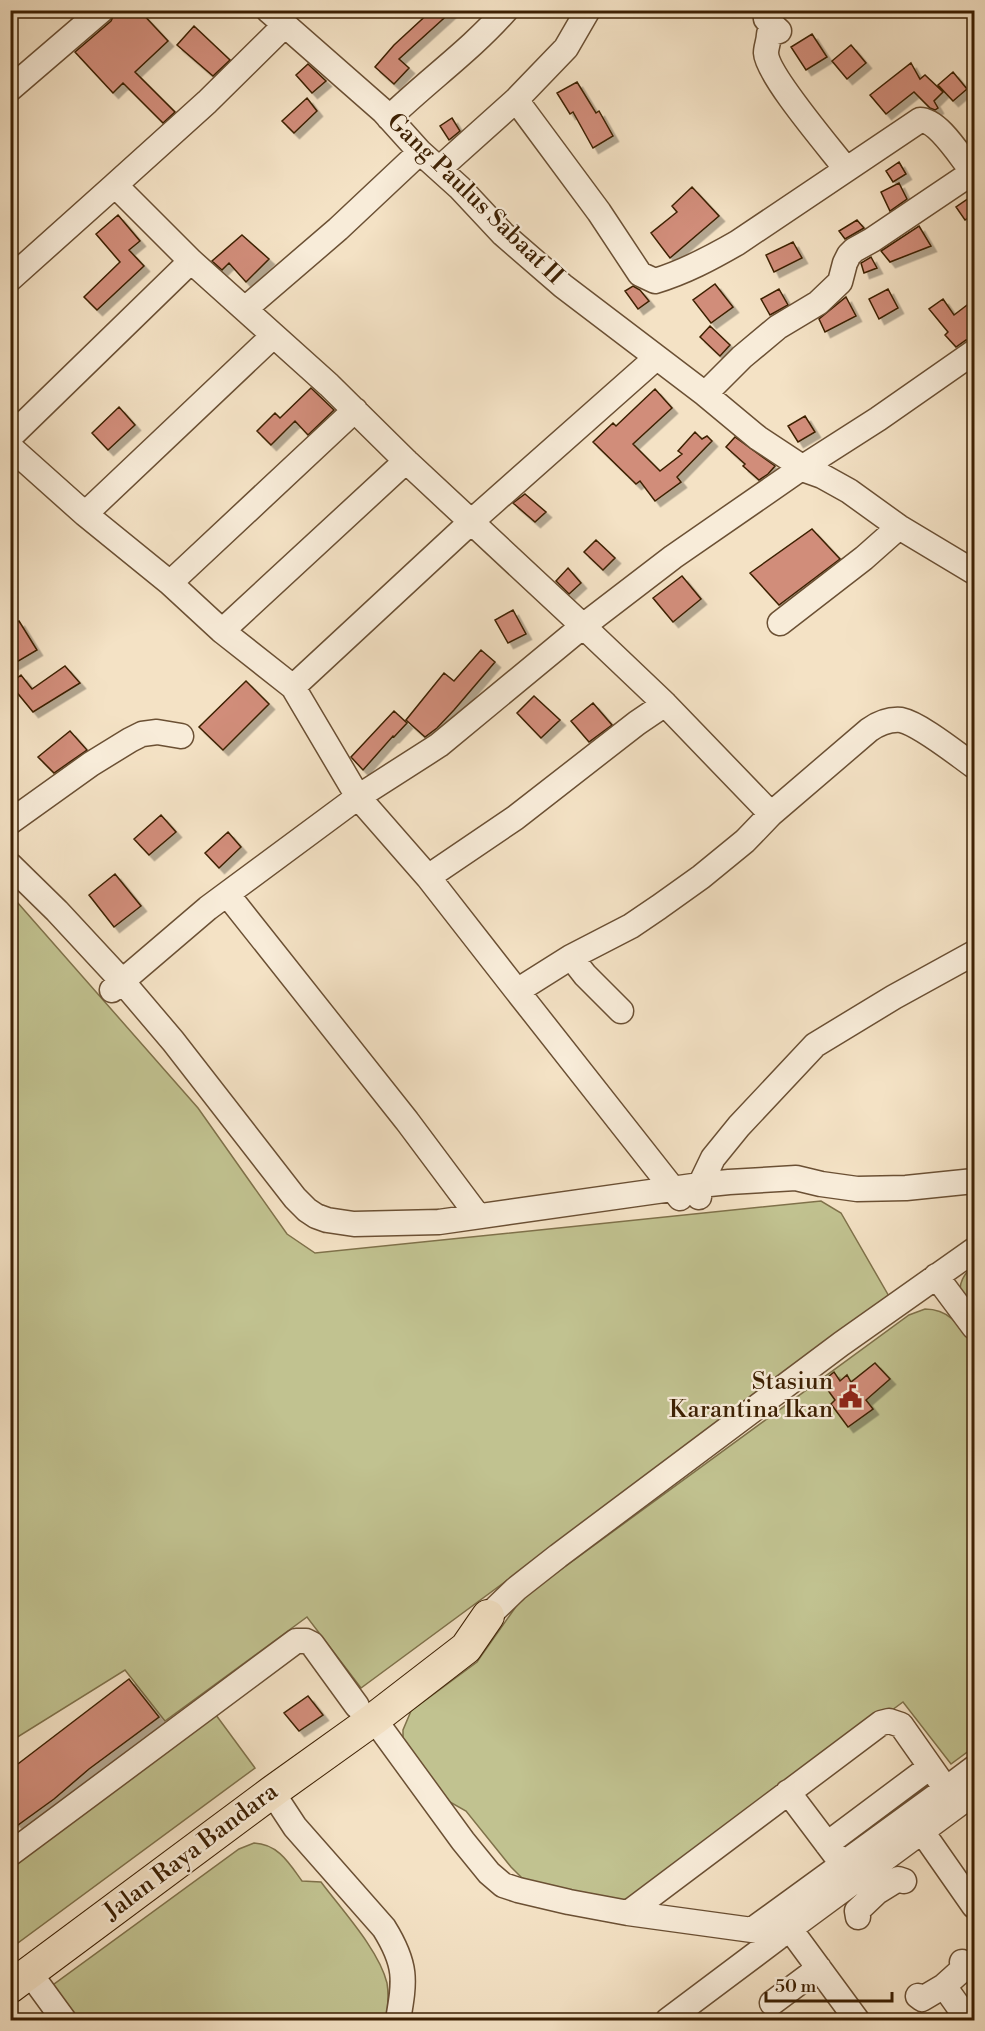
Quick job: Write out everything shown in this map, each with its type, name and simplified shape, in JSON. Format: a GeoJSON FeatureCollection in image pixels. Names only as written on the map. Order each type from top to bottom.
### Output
{"type":"FeatureCollection","features":[{"type":"Feature","properties":{"kind":"main road"},"geometry":{"type":"LineString","coordinates":[[364,1709],[454,1631],[488,1616]]}},
{"type":"Feature","properties":{"kind":"main road","name":"Jalan Raya Bandara"},"geometry":{"type":"LineString","coordinates":[[17,1975],[272,1792],[364,1709]]}},
{"type":"Feature","properties":{"kind":"main road","name":"Jalan Raya Bandara"},"geometry":{"type":"LineString","coordinates":[[17,1975],[260,1775],[364,1709]]}},
{"type":"Feature","properties":{"kind":"street"},"geometry":{"type":"LineString","coordinates":[[10,89],[102,10]]}},
{"type":"Feature","properties":{"kind":"street"},"geometry":{"type":"LineString","coordinates":[[389,118],[414,93],[479,38],[506,10]]}},
{"type":"Feature","properties":{"kind":"street"},"geometry":{"type":"LineString","coordinates":[[439,169],[516,100],[566,48],[588,10]]}},
{"type":"Feature","properties":{"kind":"street"},"geometry":{"type":"LineString","coordinates":[[765,10],[766,19],[779,31],[769,34],[766,55],[770,65],[796,104],[846,169]]}},
{"type":"Feature","properties":{"kind":"street"},"geometry":{"type":"LineString","coordinates":[[10,279],[207,102],[276,18]]}},
{"type":"Feature","properties":{"kind":"street","name":"Gang Paulus Sabaat II"},"geometry":{"type":"LineString","coordinates":[[276,18],[389,118],[420,152],[510,240],[563,286],[705,394],[758,438],[803,467],[849,491],[899,527],[975,572]]}},
{"type":"Feature","properties":{"kind":"street"},"geometry":{"type":"LineString","coordinates":[[516,100],[588,196],[640,274],[655,281],[678,274],[711,258],[825,185],[920,120],[927,120],[936,126],[974,172],[854,250],[845,263],[840,282],[818,303],[778,327],[742,357],[705,394]]}},
{"type":"Feature","properties":{"kind":"street"},"geometry":{"type":"LineString","coordinates":[[245,309],[338,228],[420,152]]}},
{"type":"Feature","properties":{"kind":"street"},"geometry":{"type":"LineString","coordinates":[[115,185],[191,261],[329,385],[406,461],[665,704],[771,814]]}},
{"type":"Feature","properties":{"kind":"street"},"geometry":{"type":"LineString","coordinates":[[10,436],[191,261]]}},
{"type":"Feature","properties":{"kind":"street"},"geometry":{"type":"LineString","coordinates":[[85,514],[273,336]]}},
{"type":"Feature","properties":{"kind":"street"},"geometry":{"type":"LineString","coordinates":[[117,986],[158,949],[227,894],[358,797],[439,745],[583,626],[673,557],[975,352]]}},
{"type":"Feature","properties":{"kind":"street"},"geometry":{"type":"LineString","coordinates":[[293,687],[472,521],[656,358]]}},
{"type":"Feature","properties":{"kind":"street"},"geometry":{"type":"LineString","coordinates":[[170,583],[355,410]]}},
{"type":"Feature","properties":{"kind":"street"},"geometry":{"type":"LineString","coordinates":[[10,447],[85,514],[170,583],[222,631],[293,687],[358,797],[428,877],[517,991],[689,1192]]}},
{"type":"Feature","properties":{"kind":"street"},"geometry":{"type":"LineString","coordinates":[[222,631],[406,461]]}},
{"type":"Feature","properties":{"kind":"street"},"geometry":{"type":"LineString","coordinates":[[780,623],[855,565],[899,527]]}},
{"type":"Feature","properties":{"kind":"street"},"geometry":{"type":"LineString","coordinates":[[428,877],[515,818],[637,723],[665,704]]}},
{"type":"Feature","properties":{"kind":"street"},"geometry":{"type":"LineString","coordinates":[[517,991],[571,957],[631,926],[701,877],[745,841],[771,814],[869,730],[886,721],[902,721],[914,725],[975,766]]}},
{"type":"Feature","properties":{"kind":"street"},"geometry":{"type":"LineString","coordinates":[[10,822],[91,764],[130,740],[142,734],[157,732],[181,736]]}},
{"type":"Feature","properties":{"kind":"street"},"geometry":{"type":"LineString","coordinates":[[10,865],[57,911],[117,986],[293,1219],[309,1231],[347,1238],[440,1234],[583,1214],[689,1192],[739,1125],[815,1044],[975,953]]}},
{"type":"Feature","properties":{"kind":"street"},"geometry":{"type":"LineString","coordinates":[[10,887],[173,1041],[295,1198],[307,1210],[327,1220],[354,1224],[439,1222],[796,1178],[857,1189],[906,1188],[975,1181]]}},
{"type":"Feature","properties":{"kind":"street"},"geometry":{"type":"LineString","coordinates":[[227,894],[408,1121],[478,1216]]}},
{"type":"Feature","properties":{"kind":"street"},"geometry":{"type":"LineString","coordinates":[[571,957],[585,975],[621,1011]]}},
{"type":"Feature","properties":{"kind":"street"},"geometry":{"type":"LineString","coordinates":[[488,1616],[516,1589],[558,1556],[841,1344],[975,1250]]}},
{"type":"Feature","properties":{"kind":"street"},"geometry":{"type":"LineString","coordinates":[[936,1276],[975,1327]]}},
{"type":"Feature","properties":{"kind":"street"},"geometry":{"type":"LineString","coordinates":[[12,1850],[296,1641],[306,1641],[312,1644],[364,1709],[463,1841],[489,1873],[503,1885],[569,1902],[628,1913],[752,1930],[785,1932],[819,1968],[857,2020]]}},
{"type":"Feature","properties":{"kind":"street"},"geometry":{"type":"LineString","coordinates":[[628,1913],[881,1723],[889,1721],[901,1725],[946,1789]]}},
{"type":"Feature","properties":{"kind":"street"},"geometry":{"type":"LineString","coordinates":[[827,1844],[930,1767]]}},
{"type":"Feature","properties":{"kind":"street"},"geometry":{"type":"LineString","coordinates":[[752,1930],[975,1768]]}},
{"type":"Feature","properties":{"kind":"street"},"geometry":{"type":"LineString","coordinates":[[272,1792],[296,1827],[384,1928],[395,1946],[404,1985],[398,2020]]}},
{"type":"Feature","properties":{"kind":"street"},"geometry":{"type":"LineString","coordinates":[[788,1792],[843,1865]]}},
{"type":"Feature","properties":{"kind":"street"},"geometry":{"type":"LineString","coordinates":[[668,2020],[785,1932],[871,1883],[923,1833],[975,1794]]}},
{"type":"Feature","properties":{"kind":"street"},"geometry":{"type":"LineString","coordinates":[[923,1833],[975,1906]]}},
{"type":"Feature","properties":{"kind":"street"},"geometry":{"type":"LineString","coordinates":[[871,1883],[898,1879],[904,1881]]}},
{"type":"Feature","properties":{"kind":"street"},"geometry":{"type":"LineString","coordinates":[[858,1917],[857,1911],[871,1883]]}},
{"type":"Feature","properties":{"kind":"street"},"geometry":{"type":"LineString","coordinates":[[918,1996],[922,1999],[944,1986],[964,1968],[962,1962]]}},
{"type":"Feature","properties":{"kind":"street"},"geometry":{"type":"LineString","coordinates":[[772,2003],[819,1968]]}},
{"type":"Feature","properties":{"kind":"street"},"geometry":{"type":"LineString","coordinates":[[17,1975],[44,2020]]}},
{"type":"Feature","properties":{"kind":"street"},"geometry":{"type":"LineString","coordinates":[[17,1975],[64,2020]]}},
{"type":"Feature","properties":{"kind":"street"},"geometry":{"type":"LineString","coordinates":[[944,1986],[968,2016]]}},
{"type":"Feature","properties":{"kind":"green space"},"geometry":{"type":"Polygon","coordinates":[[[10,894],[198,1108],[287,1234],[315,1253],[821,1201],[841,1213],[890,1298],[361,1688],[307,1617],[165,1721],[125,1670],[16,1738],[10,1731],[10,894]]]}},
{"type":"Feature","properties":{"kind":"green space"},"geometry":{"type":"Polygon","coordinates":[[[974,1265],[974,1322],[962,1299],[960,1286],[974,1265]]]}},
{"type":"Feature","properties":{"kind":"green space"},"geometry":{"type":"Polygon","coordinates":[[[925,1309],[942,1312],[949,1316],[974,1347],[974,1747],[951,1764],[903,1702],[629,1904],[533,1885],[521,1877],[466,1811],[434,1793],[403,1740],[403,1730],[411,1711],[477,1662],[522,1598],[909,1315],[925,1309]]]}},
{"type":"Feature","properties":{"kind":"green space"},"geometry":{"type":"Polygon","coordinates":[[[216,1715],[255,1768],[11,1948],[10,1864],[216,1715]]]}},
{"type":"Feature","properties":{"kind":"green space"},"geometry":{"type":"Polygon","coordinates":[[[254,1843],[276,1851],[302,1881],[321,1882],[359,1931],[383,1970],[387,1983],[386,2020],[68,2020],[46,1990],[239,1849],[254,1843]]]}},
{"type":"Feature","properties":{"kind":"building"},"geometry":{"type":"Polygon","coordinates":[[[116,10],[139,10],[168,41],[135,72],[175,112],[163,123],[123,83],[113,93],[75,52],[111,21],[116,10]]]}},
{"type":"Feature","properties":{"kind":"building"},"geometry":{"type":"Polygon","coordinates":[[[432,10],[453,10],[399,59],[409,68],[394,84],[375,67],[394,45],[432,10]]]}},
{"type":"Feature","properties":{"kind":"building"},"geometry":{"type":"Polygon","coordinates":[[[194,26],[230,60],[213,76],[177,45],[194,26]]]}},
{"type":"Feature","properties":{"kind":"building"},"geometry":{"type":"Polygon","coordinates":[[[812,34],[827,57],[806,70],[791,47],[812,34]]]}},
{"type":"Feature","properties":{"kind":"building"},"geometry":{"type":"Polygon","coordinates":[[[851,45],[866,63],[847,79],[832,61],[851,45]]]}},
{"type":"Feature","properties":{"kind":"building"},"geometry":{"type":"Polygon","coordinates":[[[911,63],[920,79],[925,75],[943,92],[934,101],[938,108],[935,110],[930,108],[914,92],[886,114],[870,95],[911,63]]]}},
{"type":"Feature","properties":{"kind":"building"},"geometry":{"type":"Polygon","coordinates":[[[308,64],[326,81],[312,93],[296,75],[308,64]]]}},
{"type":"Feature","properties":{"kind":"building"},"geometry":{"type":"Polygon","coordinates":[[[953,72],[967,89],[953,101],[938,85],[953,72]]]}},
{"type":"Feature","properties":{"kind":"building"},"geometry":{"type":"Polygon","coordinates":[[[577,82],[596,113],[599,111],[613,136],[593,148],[573,112],[570,114],[557,93],[577,82]]]}},
{"type":"Feature","properties":{"kind":"building"},"geometry":{"type":"Polygon","coordinates":[[[307,98],[317,111],[294,133],[282,121],[307,98]]]}},
{"type":"Feature","properties":{"kind":"building"},"geometry":{"type":"Polygon","coordinates":[[[452,118],[460,131],[449,140],[440,126],[452,118]]]}},
{"type":"Feature","properties":{"kind":"building"},"geometry":{"type":"Polygon","coordinates":[[[899,162],[906,174],[893,182],[886,171],[899,162]]]}},
{"type":"Feature","properties":{"kind":"building"},"geometry":{"type":"Polygon","coordinates":[[[899,183],[907,199],[890,211],[881,192],[899,183]]]}},
{"type":"Feature","properties":{"kind":"building"},"geometry":{"type":"Polygon","coordinates":[[[692,187],[719,216],[670,258],[651,233],[677,212],[672,206],[692,187]]]}},
{"type":"Feature","properties":{"kind":"building"},"geometry":{"type":"Polygon","coordinates":[[[975,194],[975,213],[965,220],[956,207],[975,194]]]}},
{"type":"Feature","properties":{"kind":"building"},"geometry":{"type":"Polygon","coordinates":[[[118,215],[140,241],[129,250],[144,266],[97,310],[84,297],[120,262],[96,234],[118,215]]]}},
{"type":"Feature","properties":{"kind":"building"},"geometry":{"type":"Polygon","coordinates":[[[857,220],[864,228],[845,239],[839,231],[857,220]]]}},
{"type":"Feature","properties":{"kind":"building"},"geometry":{"type":"Polygon","coordinates":[[[919,226],[931,246],[890,262],[881,251],[919,226]]]}},
{"type":"Feature","properties":{"kind":"building"},"geometry":{"type":"Polygon","coordinates":[[[242,235],[269,259],[246,282],[229,263],[222,270],[212,261],[242,235]]]}},
{"type":"Feature","properties":{"kind":"building"},"geometry":{"type":"Polygon","coordinates":[[[793,242],[802,258],[774,272],[766,255],[793,242]]]}},
{"type":"Feature","properties":{"kind":"building"},"geometry":{"type":"Polygon","coordinates":[[[871,257],[877,268],[864,273],[861,263],[871,257]]]}},
{"type":"Feature","properties":{"kind":"building"},"geometry":{"type":"Polygon","coordinates":[[[715,284],[733,307],[711,323],[693,300],[715,284]]]}},
{"type":"Feature","properties":{"kind":"building"},"geometry":{"type":"Polygon","coordinates":[[[633,286],[640,290],[649,301],[638,309],[625,291],[633,286]]]}},
{"type":"Feature","properties":{"kind":"building"},"geometry":{"type":"Polygon","coordinates":[[[779,289],[788,305],[770,315],[761,299],[779,289]]]}},
{"type":"Feature","properties":{"kind":"building"},"geometry":{"type":"Polygon","coordinates":[[[888,289],[898,308],[879,319],[869,299],[888,289]]]}},
{"type":"Feature","properties":{"kind":"building"},"geometry":{"type":"Polygon","coordinates":[[[846,297],[856,316],[825,332],[819,319],[846,297]]]}},
{"type":"Feature","properties":{"kind":"building"},"geometry":{"type":"Polygon","coordinates":[[[943,299],[954,315],[975,299],[975,338],[966,340],[956,347],[945,335],[948,332],[929,309],[943,299]]]}},
{"type":"Feature","properties":{"kind":"building"},"geometry":{"type":"Polygon","coordinates":[[[710,326],[730,345],[720,356],[700,337],[710,326]]]}},
{"type":"Feature","properties":{"kind":"building"},"geometry":{"type":"Polygon","coordinates":[[[311,388],[334,410],[308,435],[295,421],[271,445],[257,431],[275,413],[280,418],[311,388]]]}},
{"type":"Feature","properties":{"kind":"building"},"geometry":{"type":"Polygon","coordinates":[[[655,389],[672,408],[633,444],[660,471],[682,454],[678,451],[695,432],[702,439],[707,436],[712,441],[677,477],[681,482],[655,501],[640,481],[636,484],[593,442],[613,423],[616,426],[655,389]]]}},
{"type":"Feature","properties":{"kind":"building"},"geometry":{"type":"Polygon","coordinates":[[[119,407],[135,425],[108,450],[92,433],[119,407]]]}},
{"type":"Feature","properties":{"kind":"building"},"geometry":{"type":"Polygon","coordinates":[[[805,416],[815,432],[798,442],[788,426],[805,416]]]}},
{"type":"Feature","properties":{"kind":"building"},"geometry":{"type":"Polygon","coordinates":[[[735,437],[775,466],[768,474],[759,480],[726,447],[735,437]]]}},
{"type":"Feature","properties":{"kind":"building"},"geometry":{"type":"Polygon","coordinates":[[[525,494],[546,512],[535,522],[513,503],[525,494]]]}},
{"type":"Feature","properties":{"kind":"building"},"geometry":{"type":"Polygon","coordinates":[[[812,529],[840,559],[779,605],[750,573],[812,529]]]}},
{"type":"Feature","properties":{"kind":"building"},"geometry":{"type":"Polygon","coordinates":[[[596,540],[615,558],[603,570],[584,552],[596,540]]]}},
{"type":"Feature","properties":{"kind":"building"},"geometry":{"type":"Polygon","coordinates":[[[568,568],[581,583],[569,594],[556,581],[568,568]]]}},
{"type":"Feature","properties":{"kind":"building"},"geometry":{"type":"Polygon","coordinates":[[[682,576],[701,599],[673,622],[653,598],[682,576]]]}},
{"type":"Feature","properties":{"kind":"building"},"geometry":{"type":"Polygon","coordinates":[[[513,610],[526,634],[508,643],[495,620],[513,610]]]}},
{"type":"Feature","properties":{"kind":"building"},"geometry":{"type":"Polygon","coordinates":[[[19,621],[37,650],[10,666],[10,627],[19,621]]]}},
{"type":"Feature","properties":{"kind":"building"},"geometry":{"type":"Polygon","coordinates":[[[481,650],[495,662],[454,710],[425,737],[406,720],[444,673],[454,681],[481,650]]]}},
{"type":"Feature","properties":{"kind":"building"},"geometry":{"type":"Polygon","coordinates":[[[65,666],[80,683],[33,712],[10,684],[21,675],[32,689],[65,666]]]}},
{"type":"Feature","properties":{"kind":"building"},"geometry":{"type":"Polygon","coordinates":[[[246,681],[269,704],[223,750],[199,727],[246,681]]]}},
{"type":"Feature","properties":{"kind":"building"},"geometry":{"type":"Polygon","coordinates":[[[534,696],[560,720],[541,738],[517,713],[534,696]]]}},
{"type":"Feature","properties":{"kind":"building"},"geometry":{"type":"Polygon","coordinates":[[[593,703],[612,725],[589,742],[571,721],[593,703]]]}},
{"type":"Feature","properties":{"kind":"building"},"geometry":{"type":"Polygon","coordinates":[[[394,711],[407,723],[363,770],[351,757],[394,711]]]}},
{"type":"Feature","properties":{"kind":"building"},"geometry":{"type":"Polygon","coordinates":[[[70,731],[87,750],[54,773],[38,757],[70,731]]]}},
{"type":"Feature","properties":{"kind":"building"},"geometry":{"type":"Polygon","coordinates":[[[161,815],[176,832],[149,855],[134,839],[161,815]]]}},
{"type":"Feature","properties":{"kind":"building"},"geometry":{"type":"Polygon","coordinates":[[[228,832],[241,847],[219,868],[205,853],[228,832]]]}},
{"type":"Feature","properties":{"kind":"building"},"geometry":{"type":"Polygon","coordinates":[[[115,874],[141,906],[114,927],[89,895],[115,874]]]}},
{"type":"Feature","properties":{"kind":"building","name":"Stasiun Karantina Ikan"},"geometry":{"type":"Polygon","coordinates":[[[875,1363],[890,1379],[866,1400],[873,1409],[848,1427],[831,1404],[835,1400],[822,1382],[834,1372],[840,1381],[847,1375],[851,1382],[875,1363]]]}},
{"type":"Feature","properties":{"kind":"building"},"geometry":{"type":"Polygon","coordinates":[[[129,1679],[159,1717],[18,1825],[10,1816],[10,1770],[129,1679]]]}},
{"type":"Feature","properties":{"kind":"building"},"geometry":{"type":"Polygon","coordinates":[[[308,1696],[323,1715],[299,1731],[284,1713],[308,1696]]]}},
{"type":"Feature","properties":{"kind":"place","name":"Stasiun Karantina Ikan"},"geometry":{"type":"Point","coordinates":[851,1396]}}]}
